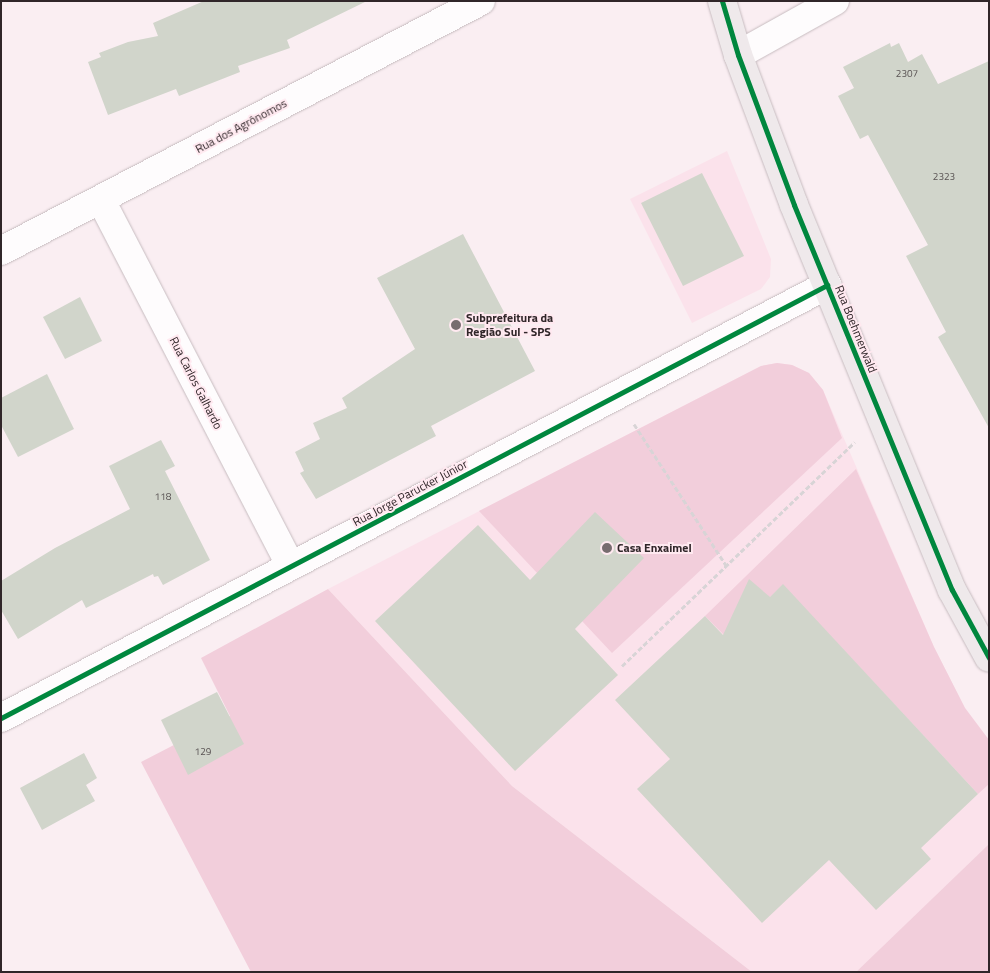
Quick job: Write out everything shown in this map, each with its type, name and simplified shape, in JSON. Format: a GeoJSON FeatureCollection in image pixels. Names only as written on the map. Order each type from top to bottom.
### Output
{"type":"FeatureCollection","features":[{"type":"Feature","properties":{"kind":"main road","name":"Rua Boehmerwald"},"geometry":{"type":"LineString","coordinates":[[722,1],[738,55],[881,418],[952,590],[989,658]]}},
{"type":"Feature","properties":{"kind":"street","name":"Rua dos Agrônomos"},"geometry":{"type":"LineString","coordinates":[[1,252],[480,1]]}},
{"type":"Feature","properties":{"kind":"street"},"geometry":{"type":"LineString","coordinates":[[738,55],[835,1]]}},
{"type":"Feature","properties":{"kind":"street","name":"Rua Carlos Galhardo"},"geometry":{"type":"LineString","coordinates":[[101,200],[291,566]]}},
{"type":"Feature","properties":{"kind":"street","name":"Rua Jorge Parucker Júnior"},"geometry":{"type":"LineString","coordinates":[[1,718],[827,285]]}},
{"type":"Feature","properties":{"kind":"path"},"geometry":{"type":"LineString","coordinates":[[615,396],[728,568]]}},
{"type":"Feature","properties":{"kind":"path"},"geometry":{"type":"LineString","coordinates":[[622,666],[728,568],[881,418]]}},
{"type":"Feature","properties":{"kind":"shaded area"},"geometry":{"type":"Polygon","coordinates":[[[727,151],[771,259],[770,277],[761,289],[692,323],[630,199],[727,151]]]}},
{"type":"Feature","properties":{"kind":"shaded area"},"geometry":{"type":"Polygon","coordinates":[[[777,363],[792,365],[809,373],[823,390],[934,647],[965,708],[989,740],[989,844],[856,972],[752,972],[512,786],[328,589],[761,366],[777,363]]]}},
{"type":"Feature","properties":{"kind":"shaded area"},"geometry":{"type":"Polygon","coordinates":[[[777,363],[792,365],[809,373],[823,390],[842,438],[612,653],[479,511],[761,366],[777,363]]]}},
{"type":"Feature","properties":{"kind":"shaded area"},"geometry":{"type":"Polygon","coordinates":[[[856,469],[934,647],[965,708],[989,740],[989,784],[978,794],[783,585],[727,638],[705,616],[856,469]]]}},
{"type":"Feature","properties":{"kind":"shaded area"},"geometry":{"type":"Polygon","coordinates":[[[328,589],[512,786],[752,972],[251,972],[141,762],[230,716],[201,658],[328,589]]]}},
{"type":"Feature","properties":{"kind":"shaded area"},"geometry":{"type":"Polygon","coordinates":[[[989,844],[989,972],[856,972],[989,844]]]}},
{"type":"Feature","properties":{"kind":"building"},"geometry":{"type":"Polygon","coordinates":[[[204,1],[367,1],[287,40],[290,48],[238,66],[240,72],[179,96],[176,89],[108,115],[88,62],[101,57],[99,53],[128,42],[158,36],[153,23],[204,1]]]}},
{"type":"Feature","properties":{"kind":"building"},"geometry":{"type":"Polygon","coordinates":[[[890,43],[891,47],[899,43],[908,62],[922,54],[938,84],[989,61],[989,428],[938,337],[946,332],[906,256],[928,245],[868,135],[860,139],[838,96],[854,88],[843,67],[890,43]]]}},
{"type":"Feature","properties":{"kind":"building"},"geometry":{"type":"Polygon","coordinates":[[[702,173],[744,256],[683,286],[641,203],[702,173]]]}},
{"type":"Feature","properties":{"kind":"building"},"geometry":{"type":"Polygon","coordinates":[[[463,234],[535,371],[431,426],[436,436],[316,499],[300,473],[304,471],[295,452],[320,439],[313,423],[347,408],[342,398],[415,349],[377,278],[463,234]]]}},
{"type":"Feature","properties":{"kind":"building"},"geometry":{"type":"Polygon","coordinates":[[[80,297],[102,341],[65,359],[43,317],[80,297]]]}},
{"type":"Feature","properties":{"kind":"building"},"geometry":{"type":"Polygon","coordinates":[[[47,374],[74,429],[18,457],[1,425],[1,398],[47,374]]]}},
{"type":"Feature","properties":{"kind":"building"},"geometry":{"type":"Polygon","coordinates":[[[161,440],[175,466],[165,471],[210,560],[163,585],[158,576],[154,577],[153,574],[86,608],[82,600],[18,639],[1,610],[1,581],[55,548],[130,509],[109,466],[161,440]]]}},
{"type":"Feature","properties":{"kind":"building"},"geometry":{"type":"Polygon","coordinates":[[[595,512],[644,558],[575,629],[618,675],[515,771],[375,621],[478,525],[530,580],[595,512]]]}},
{"type":"Feature","properties":{"kind":"building"},"geometry":{"type":"Polygon","coordinates":[[[749,579],[770,597],[783,584],[978,794],[921,848],[931,859],[876,910],[829,860],[762,923],[637,789],[670,759],[615,700],[705,616],[723,635],[749,579]]]}},
{"type":"Feature","properties":{"kind":"building"},"geometry":{"type":"Polygon","coordinates":[[[217,692],[244,744],[188,775],[161,720],[217,692]]]}},
{"type":"Feature","properties":{"kind":"building"},"geometry":{"type":"Polygon","coordinates":[[[84,753],[97,778],[86,785],[95,801],[42,830],[20,788],[84,753]]]}},
{"type":"Feature","properties":{"kind":"cycle path"},"geometry":{"type":"LineString","coordinates":[[722,1],[738,55],[794,205],[952,590],[989,658]]}},
{"type":"Feature","properties":{"kind":"cycle path"},"geometry":{"type":"LineString","coordinates":[[1,718],[827,285]]}},
{"type":"Feature","properties":{"kind":"place","name":"Subprefeitura da Região Sul - SPS"},"geometry":{"type":"Point","coordinates":[456,325]}},
{"type":"Feature","properties":{"kind":"place","name":"Casa Enxaimel"},"geometry":{"type":"Point","coordinates":[607,548]}}]}
